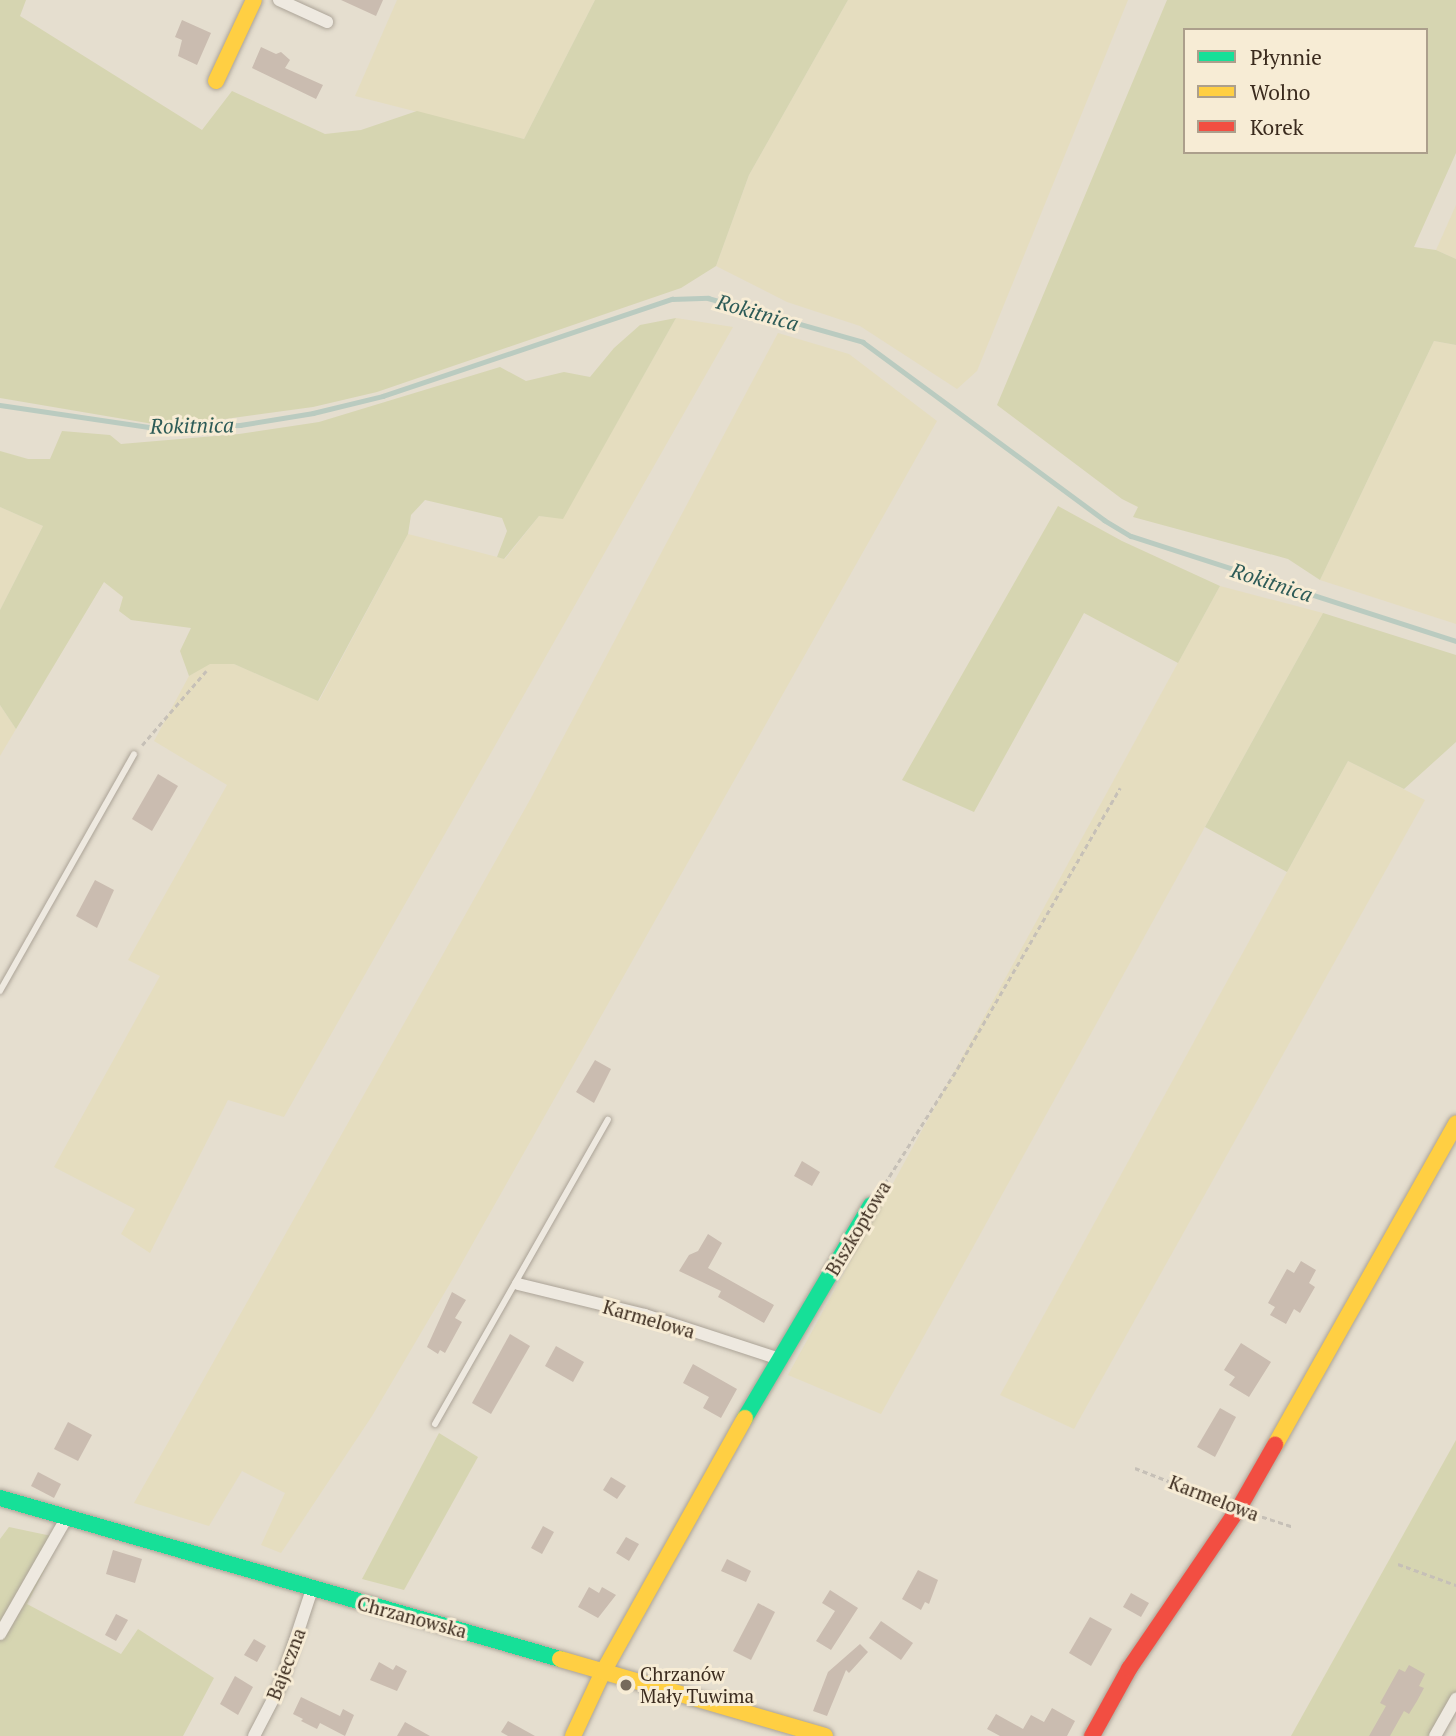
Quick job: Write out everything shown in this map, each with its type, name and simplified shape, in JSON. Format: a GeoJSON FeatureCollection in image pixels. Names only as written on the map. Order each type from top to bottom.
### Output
{"type":"FeatureCollection","features":[{"type":"Feature","properties":{"kind":"street"},"geometry":{"type":"LineString","coordinates":[[216,81],[254,0]]}},
{"type":"Feature","properties":{"kind":"street"},"geometry":{"type":"LineString","coordinates":[[279,0],[327,22]]}},
{"type":"Feature","properties":{"kind":"street"},"geometry":{"type":"LineString","coordinates":[[1092,1736],[1129,1669],[1239,1508],[1456,1124]]}},
{"type":"Feature","properties":{"kind":"street","name":"Biszkoptowa"},"geometry":{"type":"LineString","coordinates":[[573,1736],[603,1672],[780,1359],[871,1205]]}},
{"type":"Feature","properties":{"kind":"street","name":"Karmelowa"},"geometry":{"type":"LineString","coordinates":[[518,1284],[645,1315],[780,1359]]}},
{"type":"Feature","properties":{"kind":"street","name":"Chrzanowska"},"geometry":{"type":"LineString","coordinates":[[0,1497],[603,1672],[800,1733],[824,1736]]}},
{"type":"Feature","properties":{"kind":"street"},"geometry":{"type":"LineString","coordinates":[[0,1634],[67,1517]]}},
{"type":"Feature","properties":{"kind":"street","name":"Bajeczna"},"geometry":{"type":"LineString","coordinates":[[254,1736],[280,1686],[312,1589]]}},
{"type":"Feature","properties":{"kind":"street"},"geometry":{"type":"LineString","coordinates":[[1435,1736],[1456,1699]]}},
{"type":"Feature","properties":{"kind":"lane"},"geometry":{"type":"LineString","coordinates":[[0,992],[134,754]]}},
{"type":"Feature","properties":{"kind":"lane"},"geometry":{"type":"LineString","coordinates":[[435,1424],[518,1284],[546,1227],[608,1120]]}},
{"type":"Feature","properties":{"kind":"path"},"geometry":{"type":"LineString","coordinates":[[134,754],[206,671]]}},
{"type":"Feature","properties":{"kind":"path","name":"Biszkoptowa"},"geometry":{"type":"LineString","coordinates":[[871,1205],[957,1069],[1120,788]]}},
{"type":"Feature","properties":{"kind":"path","name":"Karmelowa"},"geometry":{"type":"LineString","coordinates":[[1135,1468],[1294,1527]]}},
{"type":"Feature","properties":{"kind":"path"},"geometry":{"type":"LineString","coordinates":[[1398,1564],[1456,1585]]}},
{"type":"Feature","properties":{"kind":"shaded area"},"geometry":{"type":"Polygon","coordinates":[[[397,0],[595,0],[524,139],[355,96],[397,0]]]}},
{"type":"Feature","properties":{"kind":"shaded area"},"geometry":{"type":"Polygon","coordinates":[[[848,0],[1128,0],[977,371],[957,389],[860,326],[787,302],[716,266],[749,175],[848,0]]]}},
{"type":"Feature","properties":{"kind":"shaded area"},"geometry":{"type":"Polygon","coordinates":[[[1456,205],[1456,259],[1436,250],[1456,205]]]}},
{"type":"Feature","properties":{"kind":"shaded area"},"geometry":{"type":"Polygon","coordinates":[[[676,318],[733,327],[284,1117],[228,1100],[150,1253],[121,1234],[135,1209],[54,1167],[160,976],[128,960],[227,785],[154,741],[189,676],[210,663],[234,664],[319,701],[408,534],[505,559],[539,516],[563,518],[676,318]]]}},
{"type":"Feature","properties":{"kind":"shaded area"},"geometry":{"type":"Polygon","coordinates":[[[778,333],[849,354],[937,421],[455,1275],[372,1416],[281,1553],[261,1545],[285,1493],[242,1471],[209,1526],[134,1503],[531,798],[778,333]]]}},
{"type":"Feature","properties":{"kind":"shaded area"},"geometry":{"type":"Polygon","coordinates":[[[1434,341],[1456,345],[1456,624],[1320,580],[1434,341]]]}},
{"type":"Feature","properties":{"kind":"shaded area"},"geometry":{"type":"Polygon","coordinates":[[[0,507],[43,526],[0,610],[0,507]]]}},
{"type":"Feature","properties":{"kind":"shaded area"},"geometry":{"type":"Polygon","coordinates":[[[1220,586],[1323,613],[881,1414],[788,1375],[1220,586]]]}},
{"type":"Feature","properties":{"kind":"shaded area"},"geometry":{"type":"Polygon","coordinates":[[[0,705],[16,729],[0,756],[0,705]]]}},
{"type":"Feature","properties":{"kind":"shaded area"},"geometry":{"type":"Polygon","coordinates":[[[1348,761],[1425,800],[1074,1429],[1000,1395],[1348,761]]]}},
{"type":"Feature","properties":{"kind":"green space"},"geometry":{"type":"Polygon","coordinates":[[[0,0],[26,0],[20,16],[202,130],[232,91],[325,134],[361,130],[417,111],[524,139],[595,0],[848,0],[749,175],[716,266],[681,288],[377,392],[313,407],[182,425],[159,425],[0,398],[0,0]]]}},
{"type":"Feature","properties":{"kind":"green space"},"geometry":{"type":"Polygon","coordinates":[[[1167,0],[1456,0],[1456,153],[1414,247],[1436,250],[1456,259],[1456,345],[1434,341],[1320,580],[1288,559],[1133,517],[1138,507],[1122,499],[997,405],[1167,0]]]}},
{"type":"Feature","properties":{"kind":"green space"},"geometry":{"type":"Polygon","coordinates":[[[676,318],[563,519],[539,516],[504,559],[497,557],[507,531],[502,518],[425,500],[411,515],[408,534],[318,701],[234,664],[210,664],[189,676],[180,651],[191,628],[131,620],[119,611],[123,597],[104,582],[16,729],[0,705],[0,610],[43,526],[0,507],[0,451],[28,459],[50,459],[62,431],[110,435],[121,444],[239,434],[319,422],[500,367],[526,381],[564,372],[590,377],[614,348],[640,325],[676,318]]]}},
{"type":"Feature","properties":{"kind":"green space"},"geometry":{"type":"Polygon","coordinates":[[[1058,506],[1122,541],[1220,586],[1178,663],[1084,613],[974,812],[902,780],[1058,506]]]}},
{"type":"Feature","properties":{"kind":"green space"},"geometry":{"type":"Polygon","coordinates":[[[1323,613],[1456,655],[1456,742],[1404,789],[1348,761],[1287,872],[1205,827],[1323,613]]]}},
{"type":"Feature","properties":{"kind":"green space"},"geometry":{"type":"Polygon","coordinates":[[[439,1433],[478,1457],[404,1590],[362,1579],[439,1433]]]}},
{"type":"Feature","properties":{"kind":"green space"},"geometry":{"type":"Polygon","coordinates":[[[1456,1440],[1456,1696],[1434,1736],[1291,1736],[1456,1440]]]}},
{"type":"Feature","properties":{"kind":"green space"},"geometry":{"type":"Polygon","coordinates":[[[9,1527],[61,1538],[27,1604],[121,1654],[138,1629],[214,1678],[183,1736],[0,1736],[0,1539],[9,1527]]]}},
{"type":"Feature","properties":{"kind":"building"},"geometry":{"type":"Polygon","coordinates":[[[341,0],[383,0],[376,16],[341,0]]]}},
{"type":"Feature","properties":{"kind":"building"},"geometry":{"type":"Polygon","coordinates":[[[182,20],[211,33],[197,65],[178,56],[182,40],[175,37],[182,20]]]}},
{"type":"Feature","properties":{"kind":"building"},"geometry":{"type":"Polygon","coordinates":[[[261,47],[276,54],[281,52],[290,60],[285,68],[323,85],[316,99],[252,68],[261,47]]]}},
{"type":"Feature","properties":{"kind":"building"},"geometry":{"type":"Polygon","coordinates":[[[158,774],[178,786],[152,831],[132,819],[158,774]]]}},
{"type":"Feature","properties":{"kind":"building"},"geometry":{"type":"Polygon","coordinates":[[[95,880],[114,890],[97,928],[76,916],[95,880]]]}},
{"type":"Feature","properties":{"kind":"building"},"geometry":{"type":"Polygon","coordinates":[[[595,1060],[611,1069],[594,1103],[576,1092],[595,1060]]]}},
{"type":"Feature","properties":{"kind":"building"},"geometry":{"type":"Polygon","coordinates":[[[802,1161],[820,1172],[812,1186],[794,1176],[802,1161]]]}},
{"type":"Feature","properties":{"kind":"building"},"geometry":{"type":"Polygon","coordinates":[[[708,1234],[722,1243],[708,1268],[774,1305],[764,1323],[718,1297],[721,1291],[679,1271],[689,1255],[698,1251],[708,1234]]]}},
{"type":"Feature","properties":{"kind":"building"},"geometry":{"type":"Polygon","coordinates":[[[1301,1261],[1316,1270],[1309,1283],[1315,1287],[1300,1313],[1294,1309],[1286,1324],[1270,1315],[1275,1307],[1268,1303],[1287,1269],[1294,1273],[1301,1261]]]}},
{"type":"Feature","properties":{"kind":"building"},"geometry":{"type":"Polygon","coordinates":[[[452,1292],[466,1300],[455,1318],[462,1322],[445,1353],[440,1350],[438,1354],[427,1347],[452,1292]]]}},
{"type":"Feature","properties":{"kind":"building"},"geometry":{"type":"Polygon","coordinates":[[[510,1334],[530,1346],[491,1414],[472,1403],[510,1334]]]}},
{"type":"Feature","properties":{"kind":"building"},"geometry":{"type":"Polygon","coordinates":[[[1241,1343],[1271,1362],[1249,1397],[1229,1385],[1235,1377],[1224,1370],[1241,1343]]]}},
{"type":"Feature","properties":{"kind":"building"},"geometry":{"type":"Polygon","coordinates":[[[556,1346],[584,1362],[573,1382],[545,1366],[556,1346]]]}},
{"type":"Feature","properties":{"kind":"building"},"geometry":{"type":"Polygon","coordinates":[[[693,1364],[737,1389],[721,1418],[703,1408],[709,1397],[683,1383],[693,1364]]]}},
{"type":"Feature","properties":{"kind":"building"},"geometry":{"type":"Polygon","coordinates":[[[1220,1408],[1236,1417],[1215,1457],[1197,1447],[1220,1408]]]}},
{"type":"Feature","properties":{"kind":"building"},"geometry":{"type":"Polygon","coordinates":[[[68,1422],[92,1435],[78,1461],[54,1449],[68,1422]]]}},
{"type":"Feature","properties":{"kind":"building"},"geometry":{"type":"Polygon","coordinates":[[[38,1472],[61,1484],[54,1498],[31,1486],[38,1472]]]}},
{"type":"Feature","properties":{"kind":"building"},"geometry":{"type":"Polygon","coordinates":[[[611,1477],[626,1486],[617,1499],[603,1490],[611,1477]]]}},
{"type":"Feature","properties":{"kind":"building"},"geometry":{"type":"Polygon","coordinates":[[[543,1526],[554,1532],[542,1554],[531,1548],[543,1526]]]}},
{"type":"Feature","properties":{"kind":"building"},"geometry":{"type":"Polygon","coordinates":[[[626,1537],[639,1544],[629,1561],[616,1553],[626,1537]]]}},
{"type":"Feature","properties":{"kind":"building"},"geometry":{"type":"Polygon","coordinates":[[[113,1550],[142,1559],[135,1583],[106,1574],[113,1550]]]}},
{"type":"Feature","properties":{"kind":"building"},"geometry":{"type":"Polygon","coordinates":[[[727,1559],[751,1571],[746,1582],[721,1571],[727,1559]]]}},
{"type":"Feature","properties":{"kind":"building"},"geometry":{"type":"Polygon","coordinates":[[[918,1570],[938,1580],[929,1604],[925,1602],[921,1610],[902,1599],[918,1570]]]}},
{"type":"Feature","properties":{"kind":"building"},"geometry":{"type":"Polygon","coordinates":[[[589,1587],[599,1593],[602,1587],[616,1595],[598,1618],[578,1607],[589,1587]]]}},
{"type":"Feature","properties":{"kind":"building"},"geometry":{"type":"Polygon","coordinates":[[[830,1590],[858,1608],[831,1650],[816,1641],[835,1611],[822,1603],[830,1590]]]}},
{"type":"Feature","properties":{"kind":"building"},"geometry":{"type":"Polygon","coordinates":[[[1131,1593],[1149,1603],[1141,1617],[1123,1607],[1131,1593]]]}},
{"type":"Feature","properties":{"kind":"building"},"geometry":{"type":"Polygon","coordinates":[[[758,1603],[775,1612],[751,1660],[733,1651],[758,1603]]]}},
{"type":"Feature","properties":{"kind":"building"},"geometry":{"type":"Polygon","coordinates":[[[116,1614],[128,1620],[116,1641],[105,1635],[116,1614]]]}},
{"type":"Feature","properties":{"kind":"building"},"geometry":{"type":"Polygon","coordinates":[[[1090,1617],[1112,1629],[1091,1666],[1069,1653],[1090,1617]]]}},
{"type":"Feature","properties":{"kind":"building"},"geometry":{"type":"Polygon","coordinates":[[[881,1621],[913,1643],[901,1660],[869,1638],[881,1621]]]}},
{"type":"Feature","properties":{"kind":"building"},"geometry":{"type":"Polygon","coordinates":[[[254,1639],[266,1646],[257,1662],[244,1655],[254,1639]]]}},
{"type":"Feature","properties":{"kind":"building"},"geometry":{"type":"Polygon","coordinates":[[[860,1644],[868,1652],[849,1673],[846,1670],[827,1716],[813,1711],[828,1672],[860,1644]]]}},
{"type":"Feature","properties":{"kind":"building"},"geometry":{"type":"Polygon","coordinates":[[[379,1662],[393,1670],[396,1665],[407,1671],[397,1691],[370,1680],[379,1662]]]}},
{"type":"Feature","properties":{"kind":"building"},"geometry":{"type":"Polygon","coordinates":[[[1409,1665],[1425,1674],[1419,1686],[1424,1688],[1417,1701],[1409,1714],[1404,1711],[1390,1736],[1369,1736],[1386,1706],[1380,1703],[1399,1669],[1405,1672],[1409,1665]]]}},
{"type":"Feature","properties":{"kind":"building"},"geometry":{"type":"Polygon","coordinates":[[[235,1676],[253,1687],[238,1715],[220,1704],[235,1676]]]}},
{"type":"Feature","properties":{"kind":"building"},"geometry":{"type":"Polygon","coordinates":[[[301,1697],[340,1716],[343,1709],[354,1715],[345,1736],[320,1723],[317,1729],[293,1714],[301,1697]]]}},
{"type":"Feature","properties":{"kind":"building"},"geometry":{"type":"Polygon","coordinates":[[[1052,1708],[1075,1721],[1067,1736],[1000,1736],[987,1729],[996,1714],[1023,1729],[1031,1715],[1044,1722],[1052,1708]]]}},
{"type":"Feature","properties":{"kind":"building"},"geometry":{"type":"Polygon","coordinates":[[[508,1721],[535,1736],[508,1736],[501,1732],[508,1721]]]}},
{"type":"Feature","properties":{"kind":"building"},"geometry":{"type":"Polygon","coordinates":[[[405,1722],[430,1736],[397,1736],[405,1722]]]}},
{"type":"Feature","properties":{"kind":"waterway","name":"Rokitnica"},"geometry":{"type":"LineString","coordinates":[[0,405],[155,428],[240,425],[313,413],[383,396],[672,299],[708,298],[863,342],[1104,520],[1131,536],[1456,641]]}},
{"type":"Feature","properties":{"kind":"traffic: fast"},"geometry":{"type":"LineString","coordinates":[[745,1418],[871,1205]]}},
{"type":"Feature","properties":{"kind":"traffic: fast"},"geometry":{"type":"LineString","coordinates":[[0,1498],[560,1659]]}},
{"type":"Feature","properties":{"kind":"traffic: slow"},"geometry":{"type":"LineString","coordinates":[[216,81],[254,0]]}},
{"type":"Feature","properties":{"kind":"traffic: slow"},"geometry":{"type":"LineString","coordinates":[[1275,1445],[1456,1124]]}},
{"type":"Feature","properties":{"kind":"traffic: slow"},"geometry":{"type":"LineString","coordinates":[[573,1736],[603,1672],[745,1418]]}},
{"type":"Feature","properties":{"kind":"traffic: slow"},"geometry":{"type":"LineString","coordinates":[[560,1659],[825,1736]]}},
{"type":"Feature","properties":{"kind":"traffic: jam"},"geometry":{"type":"LineString","coordinates":[[1092,1736],[1129,1669],[1239,1508],[1275,1445]]}},
{"type":"Feature","properties":{"kind":"place","name":"Chrzanów Mały Tuwima"},"geometry":{"type":"Point","coordinates":[626,1685]}}]}
